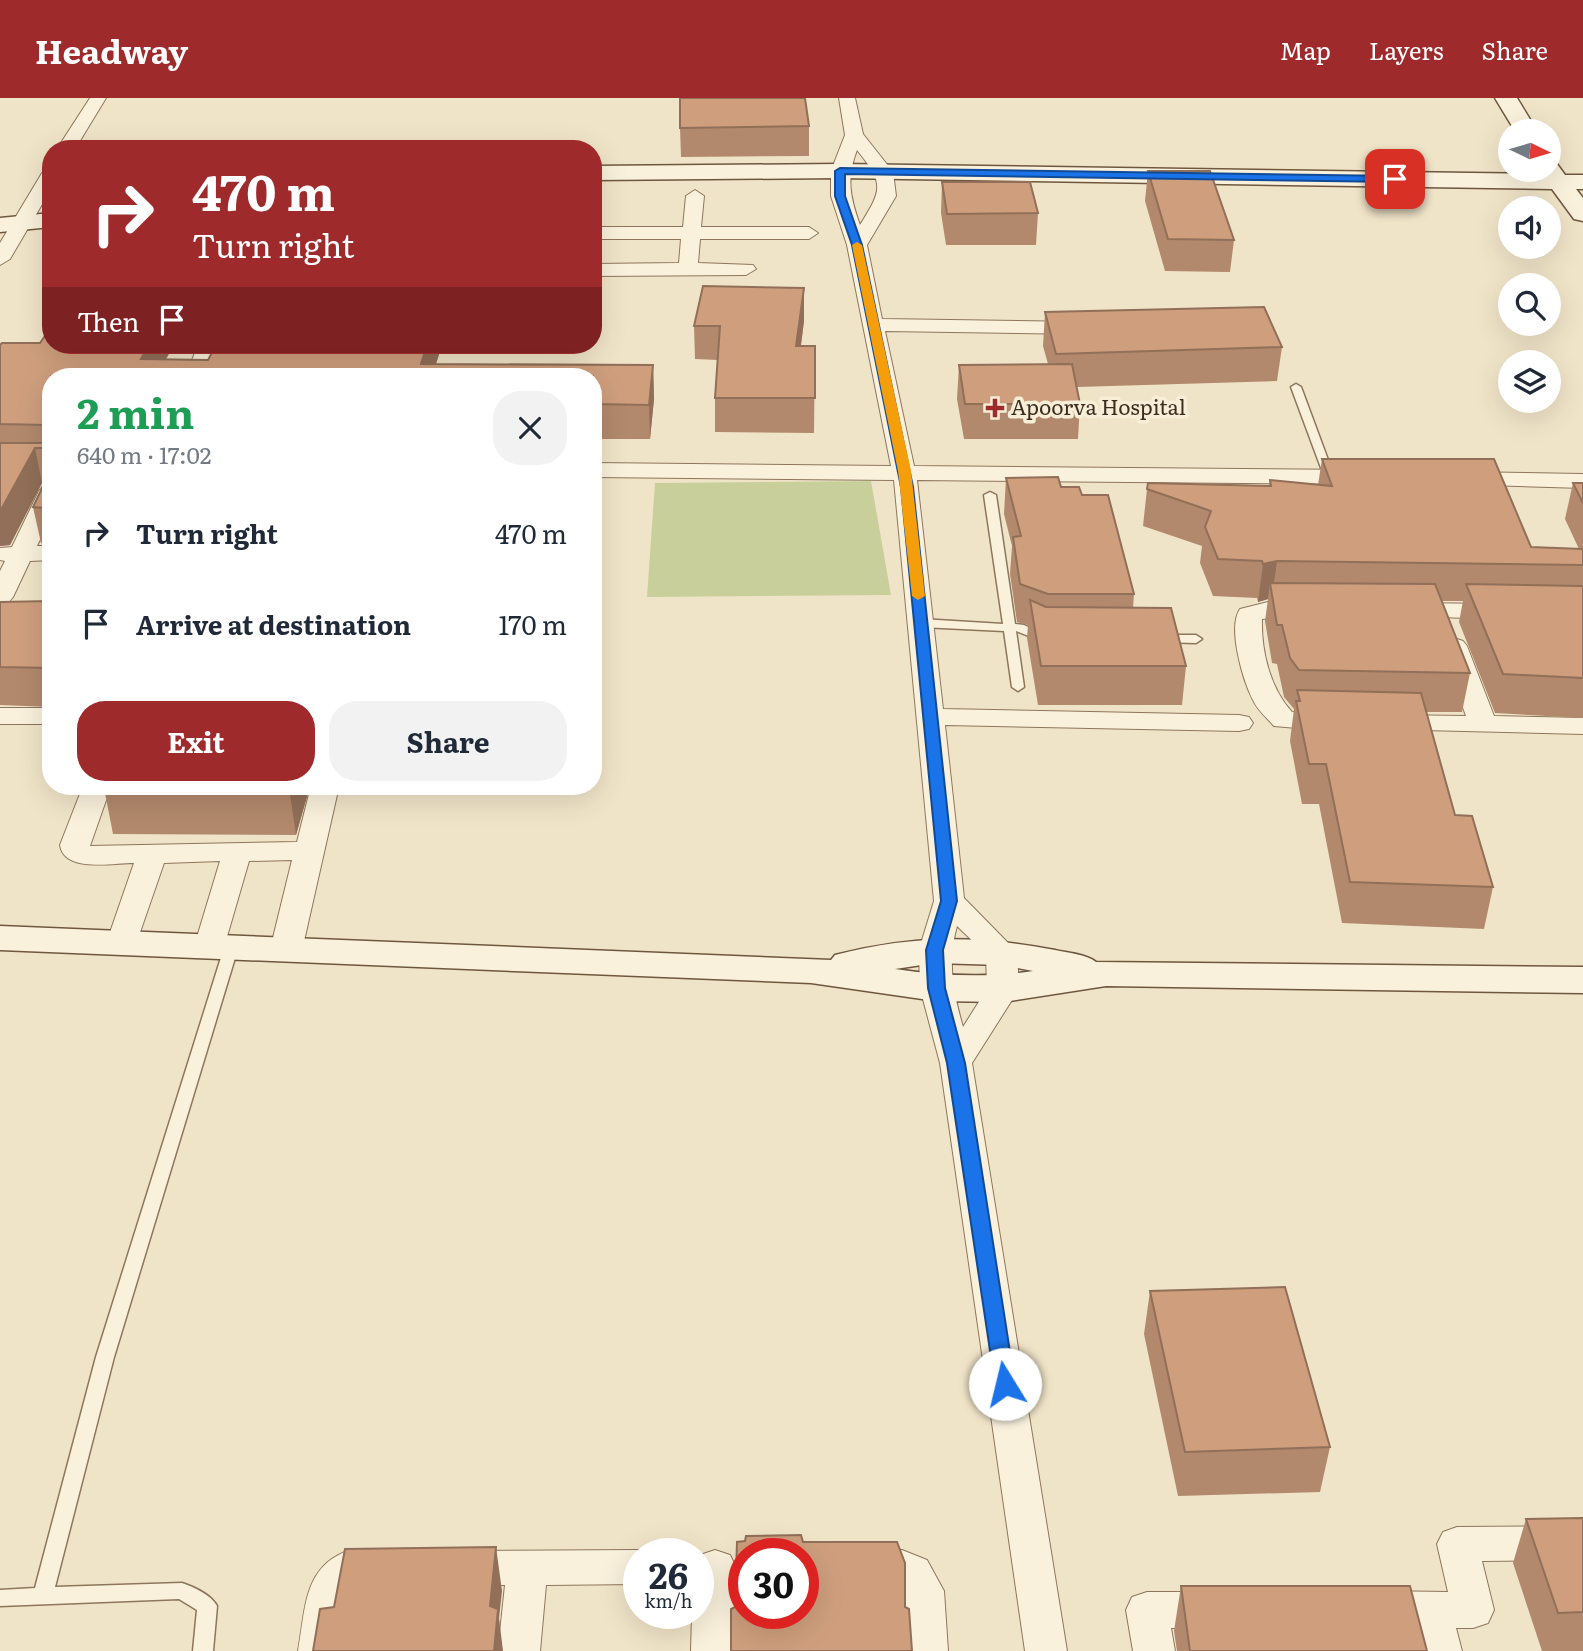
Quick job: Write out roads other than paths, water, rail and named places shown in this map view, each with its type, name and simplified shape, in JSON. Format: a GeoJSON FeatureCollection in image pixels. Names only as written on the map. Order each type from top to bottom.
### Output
{"type":"FeatureCollection","features":[{"type":"Feature","properties":{"kind":"street"},"geometry":{"type":"LineString","coordinates":[[72,140],[98,98]]}},
{"type":"Feature","properties":{"kind":"street"},"geometry":{"type":"LineString","coordinates":[[847,98],[854,135],[884,172],[887,196],[857,245]]}},
{"type":"Feature","properties":{"kind":"street"},"geometry":{"type":"LineString","coordinates":[[1506,98],[1519,119]]}},
{"type":"Feature","properties":{"kind":"street"},"geometry":{"type":"LineString","coordinates":[[854,135],[840,171],[840,196],[857,245],[905,471],[949,901],[935,969],[956,1063],[1046,1651]]}},
{"type":"Feature","properties":{"kind":"street"},"geometry":{"type":"LineString","coordinates":[[602,173],[840,171],[1571,191]]}},
{"type":"Feature","properties":{"kind":"street"},"geometry":{"type":"LineString","coordinates":[[0,259],[8,231],[42,185]]}},
{"type":"Feature","properties":{"kind":"street"},"geometry":{"type":"LineString","coordinates":[[999,197],[1571,191]]}},
{"type":"Feature","properties":{"kind":"street"},"geometry":{"type":"LineString","coordinates":[[602,195],[722,196]]}},
{"type":"Feature","properties":{"kind":"street"},"geometry":{"type":"LineString","coordinates":[[688,269],[695,196]]}},
{"type":"Feature","properties":{"kind":"street"},"geometry":{"type":"LineString","coordinates":[[814,196],[915,196]]}},
{"type":"Feature","properties":{"kind":"street"},"geometry":{"type":"LineString","coordinates":[[8,231],[42,222]]}},
{"type":"Feature","properties":{"kind":"street"},"geometry":{"type":"LineString","coordinates":[[8,231],[42,233]]}},
{"type":"Feature","properties":{"kind":"street"},"geometry":{"type":"LineString","coordinates":[[602,233],[808,233]]}},
{"type":"Feature","properties":{"kind":"street"},"geometry":{"type":"LineString","coordinates":[[602,270],[746,270]]}},
{"type":"Feature","properties":{"kind":"street"},"geometry":{"type":"LineString","coordinates":[[876,335],[1100,334]]}},
{"type":"Feature","properties":{"kind":"street"},"geometry":{"type":"LineString","coordinates":[[602,470],[905,471],[1383,478]]}},
{"type":"Feature","properties":{"kind":"street"},"geometry":{"type":"LineString","coordinates":[[1436,478],[1583,481]]}},
{"type":"Feature","properties":{"kind":"street"},"geometry":{"type":"LineString","coordinates":[[25,482],[42,482]]}},
{"type":"Feature","properties":{"kind":"street"},"geometry":{"type":"LineString","coordinates":[[0,597],[10,554],[42,505]]}},
{"type":"Feature","properties":{"kind":"street"},"geometry":{"type":"LineString","coordinates":[[10,554],[42,554]]}},
{"type":"Feature","properties":{"kind":"street"},"geometry":{"type":"LineString","coordinates":[[1327,609],[1272,609],[1249,614],[1248,641],[1266,701],[1284,720],[1583,726]]}},
{"type":"Feature","properties":{"kind":"street"},"geometry":{"type":"LineString","coordinates":[[1379,610],[1583,613]]}},
{"type":"Feature","properties":{"kind":"street"},"geometry":{"type":"LineString","coordinates":[[1440,612],[1483,724]]}},
{"type":"Feature","properties":{"kind":"street"},"geometry":{"type":"LineString","coordinates":[[0,716],[42,716]]}},
{"type":"Feature","properties":{"kind":"street"},"geometry":{"type":"LineString","coordinates":[[931,717],[1239,723]]}},
{"type":"Feature","properties":{"kind":"street"},"geometry":{"type":"LineString","coordinates":[[94,795],[75,845],[76,852],[83,855],[309,851]]}},
{"type":"Feature","properties":{"kind":"street"},"geometry":{"type":"LineString","coordinates":[[286,950],[323,795]]}},
{"type":"Feature","properties":{"kind":"street"},"geometry":{"type":"LineString","coordinates":[[220,948],[237,852]]}},
{"type":"Feature","properties":{"kind":"street"},"geometry":{"type":"LineString","coordinates":[[121,944],[152,854]]}},
{"type":"Feature","properties":{"kind":"street"},"geometry":{"type":"LineString","coordinates":[[949,901],[1002,970]]}},
{"type":"Feature","properties":{"kind":"street"},"geometry":{"type":"LineString","coordinates":[[0,938],[811,970],[935,969],[1583,980]]}},
{"type":"Feature","properties":{"kind":"street"},"geometry":{"type":"LineString","coordinates":[[956,1063],[1002,970]]}},
{"type":"Feature","properties":{"kind":"street"},"geometry":{"type":"LineString","coordinates":[[1335,1609],[1473,1610],[1458,1545],[1583,1543]]}},
{"type":"Feature","properties":{"kind":"street"},"geometry":{"type":"LineString","coordinates":[[319,1651],[332,1582],[350,1567],[623,1567]]}},
{"type":"Feature","properties":{"kind":"street"},"geometry":{"type":"LineString","coordinates":[[712,1651],[719,1567]]}},
{"type":"Feature","properties":{"kind":"street"},"geometry":{"type":"LineString","coordinates":[[819,1567],[902,1567],[915,1573],[923,1591],[927,1651]]}},
{"type":"Feature","properties":{"kind":"street"},"geometry":{"type":"LineString","coordinates":[[519,1651],[527,1568]]}},
{"type":"Feature","properties":{"kind":"street"},"geometry":{"type":"LineString","coordinates":[[1429,1609],[1441,1651]]}},
{"type":"Feature","properties":{"kind":"street"},"geometry":{"type":"LineString","coordinates":[[1154,1651],[1147,1610],[1254,1610]]}},
{"type":"Feature","properties":{"kind":"lane"},"geometry":{"type":"LineString","coordinates":[[1296,387],[1330,477]]}},
{"type":"Feature","properties":{"kind":"lane"},"geometry":{"type":"LineString","coordinates":[[990,495],[1018,687]]}},
{"type":"Feature","properties":{"kind":"lane"},"geometry":{"type":"LineString","coordinates":[[921,623],[1020,628],[1043,638],[1057,638]]}},
{"type":"Feature","properties":{"kind":"lane"},"geometry":{"type":"LineString","coordinates":[[1154,639],[1196,639]]}},
{"type":"Feature","properties":{"kind":"lane"},"geometry":{"type":"LineString","coordinates":[[43,1596],[105,1356],[220,948]]}},
{"type":"Feature","properties":{"kind":"lane"},"geometry":{"type":"LineString","coordinates":[[0,1598],[182,1591],[207,1606],[203,1651]]}},
{"type":"Feature","properties":{"kind":"place","name":"Apoorva Hospital"},"geometry":{"type":"Point","coordinates":[995,408]}}]}
